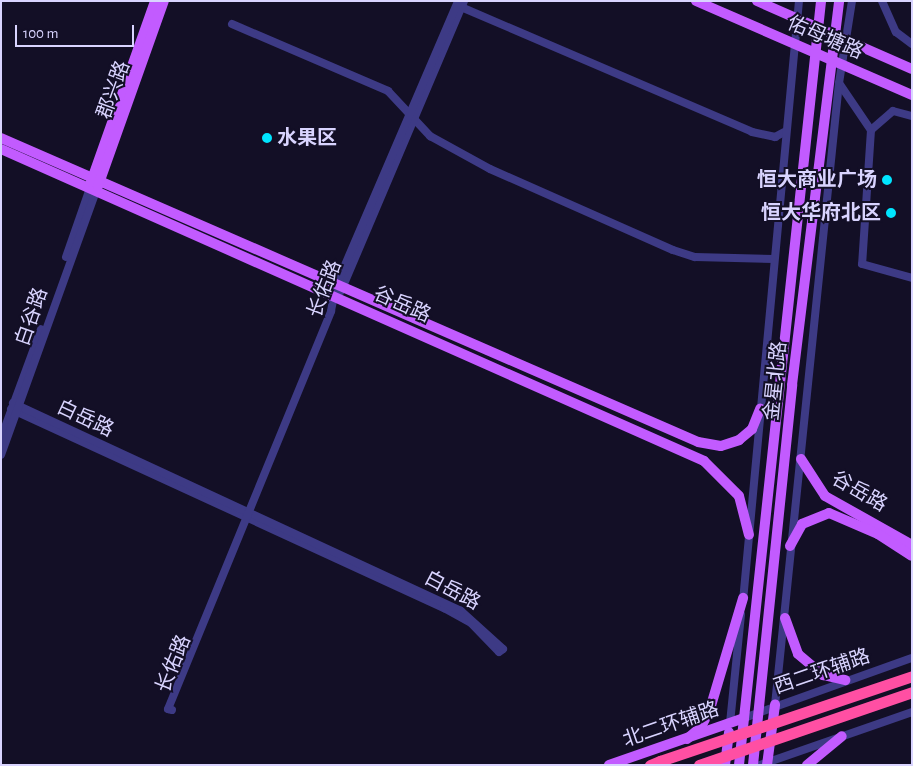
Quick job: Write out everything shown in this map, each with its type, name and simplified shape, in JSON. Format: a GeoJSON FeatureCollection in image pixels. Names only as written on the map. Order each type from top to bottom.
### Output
{"type":"FeatureCollection","features":[{"type":"Feature","properties":{"kind":"highway"},"geometry":{"type":"LineString","coordinates":[[655,763],[912,676]]}},
{"type":"Feature","properties":{"kind":"highway"},"geometry":{"type":"LineString","coordinates":[[699,765],[912,692]]}},
{"type":"Feature","properties":{"kind":"main road","name":"郡兴路"},"geometry":{"type":"LineString","coordinates":[[93,190],[155,1]]}},
{"type":"Feature","properties":{"kind":"main road","name":"郡兴路"},"geometry":{"type":"LineString","coordinates":[[96,179],[164,1]]}},
{"type":"Feature","properties":{"kind":"main road","name":"佑母塘路"},"geometry":{"type":"LineString","coordinates":[[696,1],[912,95]]}},
{"type":"Feature","properties":{"kind":"main road","name":"佑母塘路"},"geometry":{"type":"LineString","coordinates":[[757,1],[912,69]]}},
{"type":"Feature","properties":{"kind":"main road","name":"金星北路"},"geometry":{"type":"LineString","coordinates":[[739,765],[821,1]]}},
{"type":"Feature","properties":{"kind":"main road","name":"金星北路"},"geometry":{"type":"LineString","coordinates":[[753,765],[839,1]]}},
{"type":"Feature","properties":{"kind":"main road"},"geometry":{"type":"LineString","coordinates":[[1,138],[96,179],[339,291],[698,442],[720,446],[739,440],[752,429],[760,409]]}},
{"type":"Feature","properties":{"kind":"main road","name":"谷岳路"},"geometry":{"type":"LineString","coordinates":[[1,149],[93,190],[339,291],[704,461],[738,496],[749,536]]}},
{"type":"Feature","properties":{"kind":"main road","name":"谷岳路"},"geometry":{"type":"LineString","coordinates":[[801,459],[825,496],[912,545]]}},
{"type":"Feature","properties":{"kind":"main road","name":"谷岳路"},"geometry":{"type":"LineString","coordinates":[[790,546],[802,524],[829,513],[878,534],[912,556]]}},
{"type":"Feature","properties":{"kind":"main road"},"geometry":{"type":"LineString","coordinates":[[687,739],[701,727],[710,709],[743,598]]}},
{"type":"Feature","properties":{"kind":"main road"},"geometry":{"type":"LineString","coordinates":[[785,618],[798,654],[823,675],[845,680]]}},
{"type":"Feature","properties":{"kind":"main road"},"geometry":{"type":"LineString","coordinates":[[765,764],[775,705]]}},
{"type":"Feature","properties":{"kind":"main road","name":"北二环辅路"},"geometry":{"type":"LineString","coordinates":[[609,765],[744,718]]}},
{"type":"Feature","properties":{"kind":"main road"},"geometry":{"type":"LineString","coordinates":[[725,765],[730,723]]}},
{"type":"Feature","properties":{"kind":"main road"},"geometry":{"type":"LineString","coordinates":[[807,765],[842,736]]}},
{"type":"Feature","properties":{"kind":"street"},"geometry":{"type":"LineString","coordinates":[[730,723],[749,536],[784,132],[799,1]]}},
{"type":"Feature","properties":{"kind":"street"},"geometry":{"type":"LineString","coordinates":[[775,705],[839,83],[852,1]]}},
{"type":"Feature","properties":{"kind":"street"},"geometry":{"type":"LineString","coordinates":[[882,1],[896,32],[912,44]]}},
{"type":"Feature","properties":{"kind":"street"},"geometry":{"type":"LineString","coordinates":[[461,3],[752,132],[775,137],[784,132]]}},
{"type":"Feature","properties":{"kind":"street","name":"长佑路"},"geometry":{"type":"LineString","coordinates":[[249,516],[168,709],[172,710],[339,291],[411,117],[461,3]]}},
{"type":"Feature","properties":{"kind":"street"},"geometry":{"type":"LineString","coordinates":[[232,24],[388,91],[430,136],[490,169],[673,250],[695,257],[774,259]]}},
{"type":"Feature","properties":{"kind":"street"},"geometry":{"type":"LineString","coordinates":[[839,83],[871,130],[862,264],[912,278]]}},
{"type":"Feature","properties":{"kind":"street"},"geometry":{"type":"LineString","coordinates":[[871,130],[893,111],[912,116]]}},
{"type":"Feature","properties":{"kind":"street","name":"白谷路"},"geometry":{"type":"LineString","coordinates":[[1,455],[15,407],[93,190]]}},
{"type":"Feature","properties":{"kind":"street","name":"白谷路"},"geometry":{"type":"LineString","coordinates":[[1,438],[15,407]]}},
{"type":"Feature","properties":{"kind":"street","name":"白岳路"},"geometry":{"type":"LineString","coordinates":[[15,407],[452,611],[480,631],[498,652],[503,649],[461,611],[249,516]]}},
{"type":"Feature","properties":{"kind":"street","name":"西二环辅路"},"geometry":{"type":"LineString","coordinates":[[744,718],[775,705],[912,658]]}},
{"type":"Feature","properties":{"kind":"street"},"geometry":{"type":"LineString","coordinates":[[765,764],[912,712]]}},
{"type":"Feature","properties":{"kind":"place","name":"水果区"},"geometry":{"type":"Point","coordinates":[267,138]}},
{"type":"Feature","properties":{"kind":"place","name":"恒大商业广场"},"geometry":{"type":"Point","coordinates":[887,180]}},
{"type":"Feature","properties":{"kind":"place","name":"恒大华府北区"},"geometry":{"type":"Point","coordinates":[891,213]}}]}
